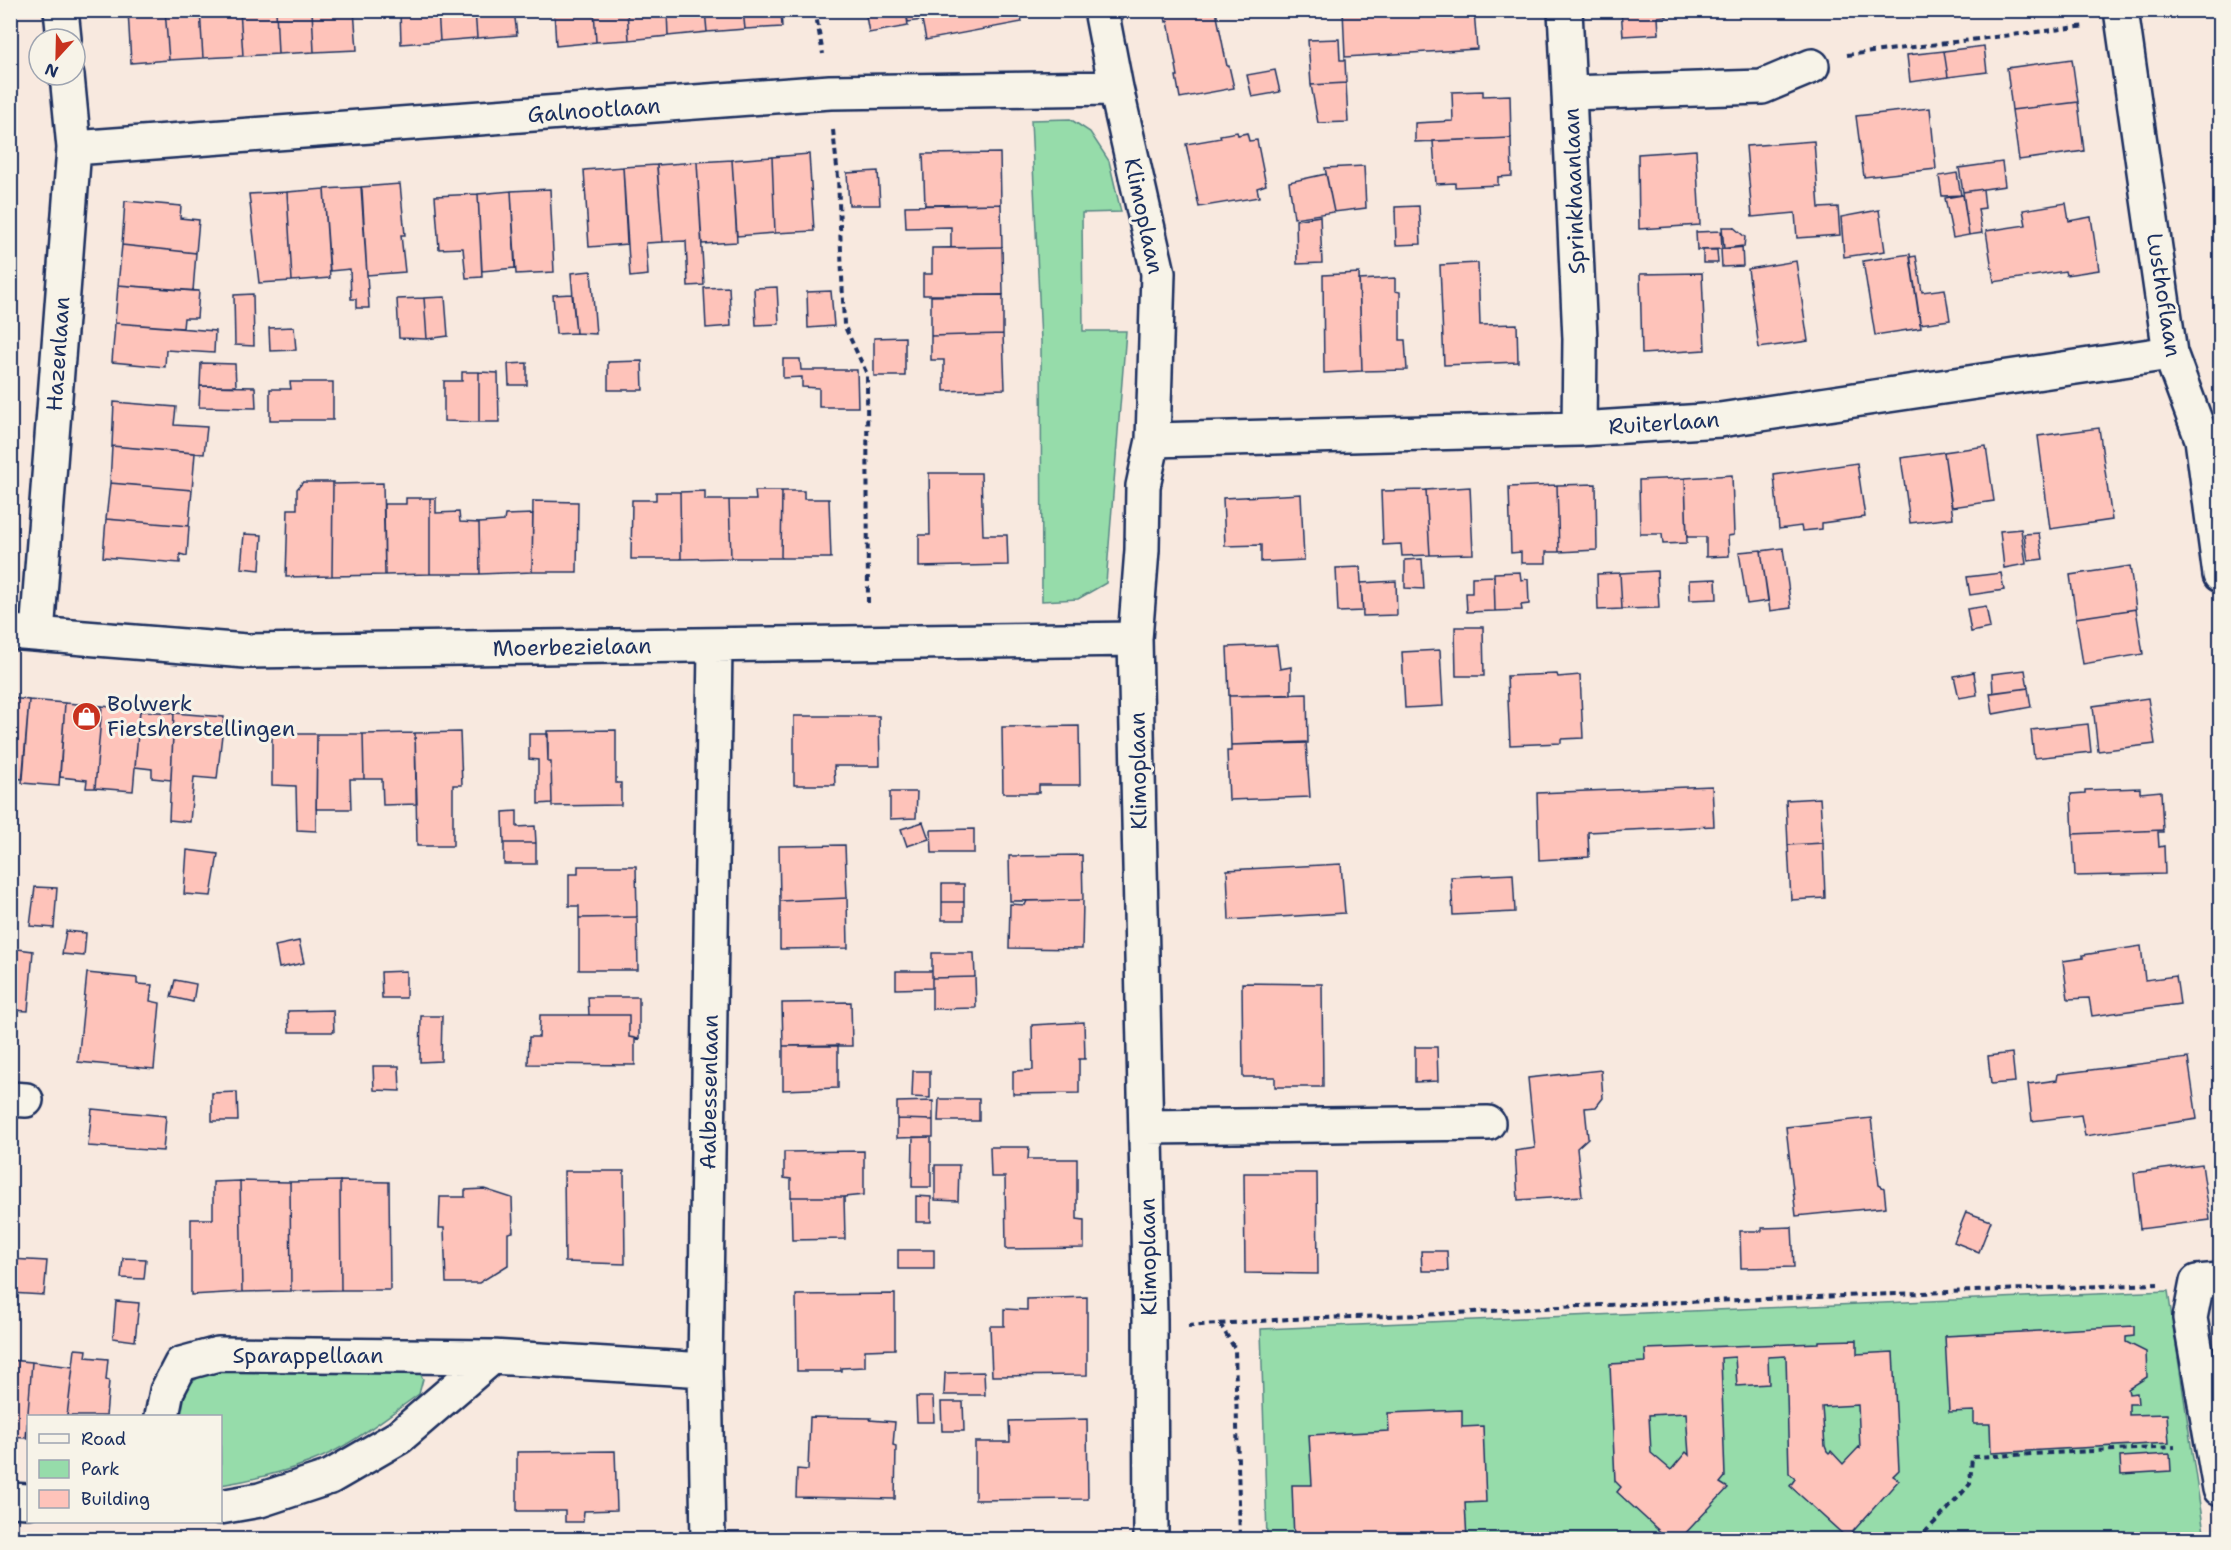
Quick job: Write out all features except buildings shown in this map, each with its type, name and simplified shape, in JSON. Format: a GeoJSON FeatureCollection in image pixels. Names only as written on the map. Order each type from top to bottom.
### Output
{"type":"FeatureCollection","features":[{"type":"Feature","properties":{"kind":"street"},"geometry":{"type":"LineString","coordinates":[[61,10],[63,27]]}},
{"type":"Feature","properties":{"kind":"street","name":"Klimoplaan"},"geometry":{"type":"LineString","coordinates":[[1101,10],[1116,88],[1158,273],[1153,440],[1143,486],[1142,550],[1135,639],[1150,1328],[1151,1539]]}},
{"type":"Feature","properties":{"kind":"street"},"geometry":{"type":"LineString","coordinates":[[1565,10],[1569,93]]}},
{"type":"Feature","properties":{"kind":"street","name":"Lusthoflaan"},"geometry":{"type":"LineString","coordinates":[[2122,15],[2170,353],[2211,439],[2220,575]]}},
{"type":"Feature","properties":{"kind":"street","name":"Sprinkhaanlaan"},"geometry":{"type":"LineString","coordinates":[[1579,429],[1580,339],[1569,93],[1762,87],[1812,66]]}},
{"type":"Feature","properties":{"kind":"street","name":"Hazenlaan"},"geometry":{"type":"LineString","coordinates":[[24,633],[74,148],[68,87]]}},
{"type":"Feature","properties":{"kind":"street","name":"Galnootlaan"},"geometry":{"type":"LineString","coordinates":[[74,148],[830,92],[1116,88]]}},
{"type":"Feature","properties":{"kind":"street","name":"Ruiterlaan"},"geometry":{"type":"LineString","coordinates":[[1153,440],[1579,429],[1720,420],[2170,353]]}},
{"type":"Feature","properties":{"kind":"street","name":"Moerbezielaan"},"geometry":{"type":"LineString","coordinates":[[24,633],[246,651],[1135,639]]}},
{"type":"Feature","properties":{"kind":"street","name":"Aalbessenlaan"},"geometry":{"type":"LineString","coordinates":[[708,1539],[705,1370],[715,645]]}},
{"type":"Feature","properties":{"kind":"street"},"geometry":{"type":"LineString","coordinates":[[1146,1127],[1488,1123]]}},
{"type":"Feature","properties":{"kind":"street"},"geometry":{"type":"LineString","coordinates":[[2209,1281],[2190,1318],[2220,1489]]}},
{"type":"Feature","properties":{"kind":"street","name":"Sparappellaan"},"geometry":{"type":"LineString","coordinates":[[162,1415],[167,1391],[181,1364],[218,1354],[492,1357],[705,1370]]}},
{"type":"Feature","properties":{"kind":"street"},"geometry":{"type":"LineString","coordinates":[[222,1507],[260,1500],[330,1477],[399,1437],[492,1357]]}},
{"type":"Feature","properties":{"kind":"street"},"geometry":{"type":"LineString","coordinates":[[10,1500],[27,1501]]}},
{"type":"Feature","properties":{"kind":"path"},"geometry":{"type":"LineString","coordinates":[[815,10],[830,92],[838,177],[844,325],[867,374],[868,643]]}},
{"type":"Feature","properties":{"kind":"path"},"geometry":{"type":"LineString","coordinates":[[1812,66],[1852,54],[2045,32],[2122,15]]}},
{"type":"Feature","properties":{"kind":"path"},"geometry":{"type":"LineString","coordinates":[[1150,1328],[1579,1306],[2209,1281]]}},
{"type":"Feature","properties":{"kind":"path"},"geometry":{"type":"LineString","coordinates":[[1220,1324],[1235,1349],[1240,1539]]}},
{"type":"Feature","properties":{"kind":"path"},"geometry":{"type":"LineString","coordinates":[[1917,1539],[1970,1484],[1972,1456],[2213,1444]]}},
{"type":"Feature","properties":{"kind":"green space"},"geometry":{"type":"Polygon","coordinates":[[[1070,119],[1090,132],[1109,161],[1121,212],[1082,213],[1083,331],[1126,331],[1106,583],[1078,599],[1042,601],[1041,341],[1031,120],[1070,119]]]}},
{"type":"Feature","properties":{"kind":"green space"},"geometry":{"type":"Polygon","coordinates":[[[2168,1291],[2205,1539],[1267,1539],[1261,1329],[2168,1291]]]}},
{"type":"Feature","properties":{"kind":"green space"},"geometry":{"type":"Polygon","coordinates":[[[416,1365],[423,1379],[419,1394],[367,1431],[325,1456],[277,1473],[222,1485],[222,1415],[177,1415],[182,1389],[204,1374],[256,1366],[416,1365]]]}},
{"type":"Feature","properties":{"kind":"place","name":"Bolwerk Fietsherstellingen"},"geometry":{"type":"Point","coordinates":[86,716]}}]}
